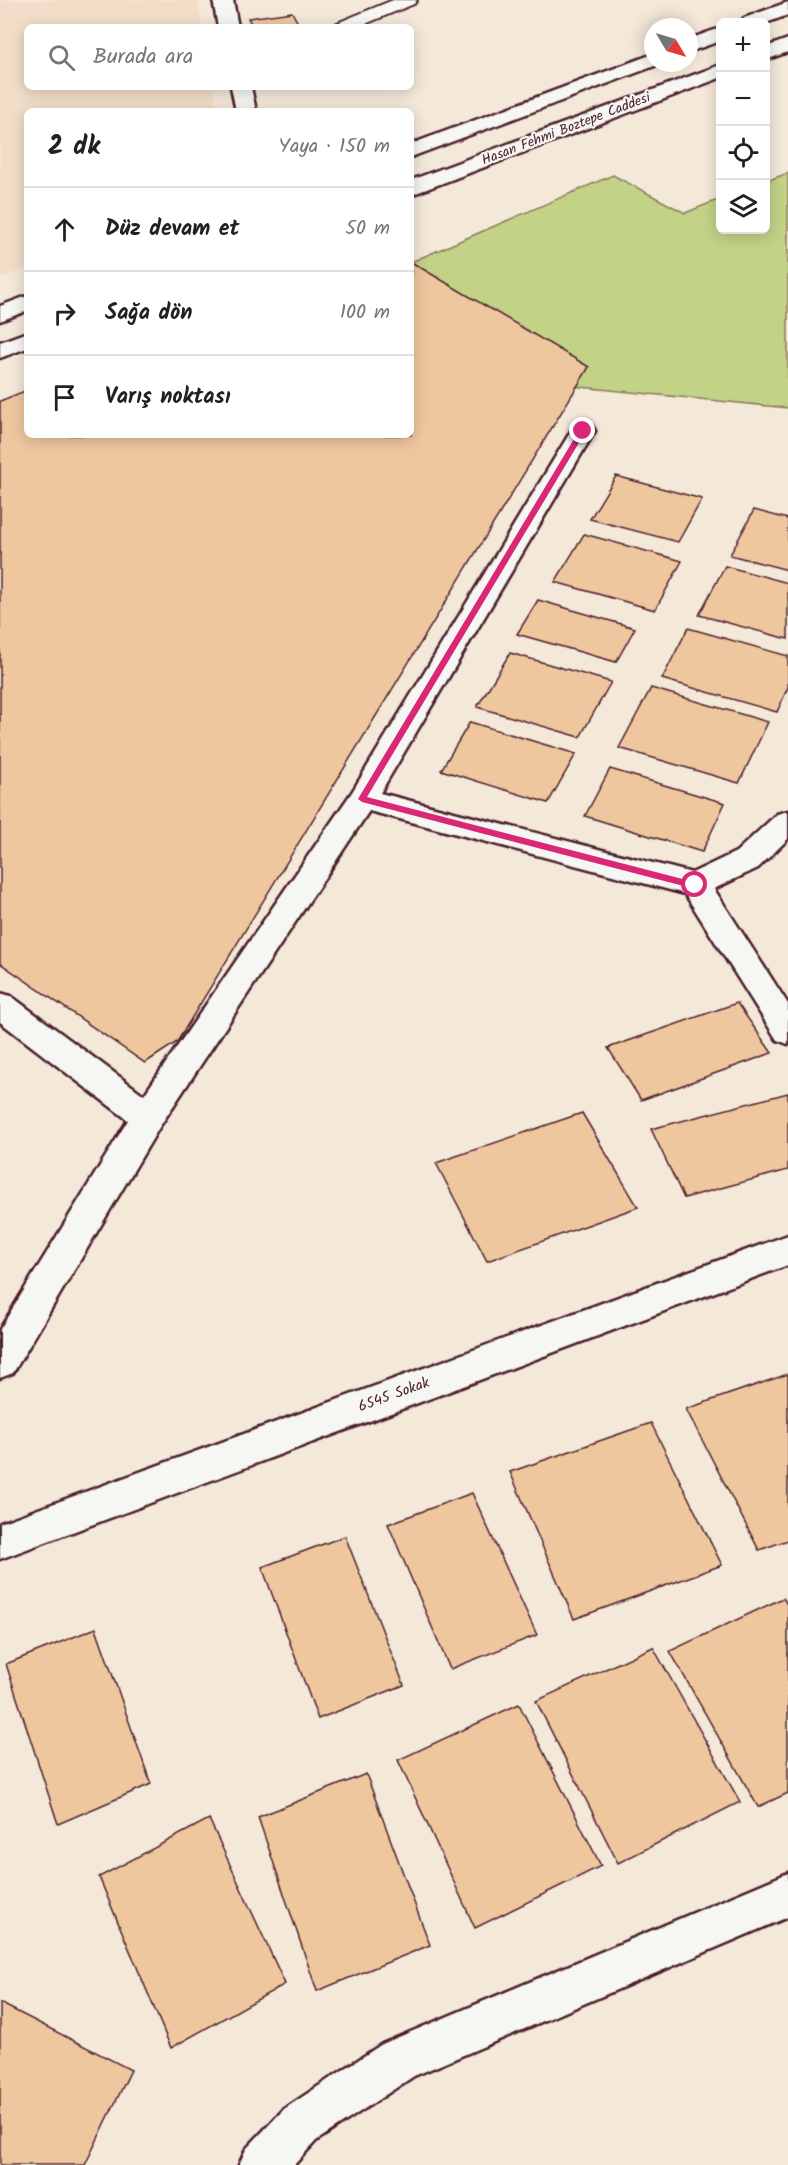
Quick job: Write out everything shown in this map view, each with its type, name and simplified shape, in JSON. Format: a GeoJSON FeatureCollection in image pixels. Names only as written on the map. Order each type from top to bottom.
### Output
{"type":"FeatureCollection","features":[{"type":"Feature","properties":{"kind":"street"},"geometry":{"type":"LineString","coordinates":[[223,0],[227,24]]}},
{"type":"Feature","properties":{"kind":"street"},"geometry":{"type":"LineString","coordinates":[[762,18],[788,8]]}},
{"type":"Feature","properties":{"kind":"street"},"geometry":{"type":"LineString","coordinates":[[698,43],[716,36]]}},
{"type":"Feature","properties":{"kind":"street"},"geometry":{"type":"LineString","coordinates":[[770,52],[788,45]]}},
{"type":"Feature","properties":{"kind":"street"},"geometry":{"type":"LineString","coordinates":[[414,150],[644,63]]}},
{"type":"Feature","properties":{"kind":"street","name":"Hasan Fehmi Boztepe Caddesi"},"geometry":{"type":"LineString","coordinates":[[414,187],[716,72]]}},
{"type":"Feature","properties":{"kind":"street"},"geometry":{"type":"LineString","coordinates":[[242,90],[245,108]]}},
{"type":"Feature","properties":{"kind":"street"},"geometry":{"type":"LineString","coordinates":[[0,314],[24,304]]}},
{"type":"Feature","properties":{"kind":"street"},"geometry":{"type":"LineString","coordinates":[[0,351],[24,340]]}},
{"type":"Feature","properties":{"kind":"street"},"geometry":{"type":"LineString","coordinates":[[0,1362],[148,1116],[362,799],[583,431]]}},
{"type":"Feature","properties":{"kind":"street"},"geometry":{"type":"LineString","coordinates":[[362,799],[695,885],[747,860],[788,822]]}},
{"type":"Feature","properties":{"kind":"street"},"geometry":{"type":"LineString","coordinates":[[695,885],[788,1031]]}},
{"type":"Feature","properties":{"kind":"street"},"geometry":{"type":"LineString","coordinates":[[0,1005],[148,1116]]}},
{"type":"Feature","properties":{"kind":"street","name":"6545 Sokak"},"geometry":{"type":"LineString","coordinates":[[0,1540],[788,1250]]}},
{"type":"Feature","properties":{"kind":"street"},"geometry":{"type":"LineString","coordinates":[[262,2165],[300,2125],[399,2060],[788,1895]]}},
{"type":"Feature","properties":{"kind":"lane"},"geometry":{"type":"LineString","coordinates":[[350,24],[408,0]]}},
{"type":"Feature","properties":{"kind":"shaded area"},"geometry":{"type":"Polygon","coordinates":[[[0,0],[197,0],[201,24],[24,24],[24,90],[214,90],[217,108],[24,108],[24,269],[0,279],[0,0]]]}},
{"type":"Feature","properties":{"kind":"green space"},"geometry":{"type":"Polygon","coordinates":[[[788,173],[788,408],[414,370],[414,261],[613,175],[685,213],[716,201],[716,234],[770,234],[770,180],[788,173]]]}},
{"type":"Feature","properties":{"kind":"building"},"geometry":{"type":"Polygon","coordinates":[[[292,12],[298,24],[251,24],[248,18],[292,12]]]}},
{"type":"Feature","properties":{"kind":"building"},"geometry":{"type":"Polygon","coordinates":[[[414,264],[589,367],[177,1042],[145,1063],[0,963],[0,401],[24,391],[24,438],[414,438],[414,264]]]}},
{"type":"Feature","properties":{"kind":"building"},"geometry":{"type":"Polygon","coordinates":[[[616,476],[702,499],[678,542],[590,519],[616,476]]]}},
{"type":"Feature","properties":{"kind":"building"},"geometry":{"type":"Polygon","coordinates":[[[754,510],[788,519],[788,570],[730,555],[754,510]]]}},
{"type":"Feature","properties":{"kind":"building"},"geometry":{"type":"Polygon","coordinates":[[[584,534],[682,561],[655,610],[555,582],[584,534]]]}},
{"type":"Feature","properties":{"kind":"building"},"geometry":{"type":"Polygon","coordinates":[[[725,566],[788,583],[788,639],[699,615],[725,566]]]}},
{"type":"Feature","properties":{"kind":"building"},"geometry":{"type":"Polygon","coordinates":[[[538,600],[635,628],[616,662],[517,634],[538,600]]]}},
{"type":"Feature","properties":{"kind":"building"},"geometry":{"type":"Polygon","coordinates":[[[688,628],[788,656],[788,687],[777,712],[662,679],[688,628]]]}},
{"type":"Feature","properties":{"kind":"building"},"geometry":{"type":"Polygon","coordinates":[[[510,653],[611,682],[580,737],[477,707],[510,653]]]}},
{"type":"Feature","properties":{"kind":"building"},"geometry":{"type":"Polygon","coordinates":[[[651,688],[768,722],[739,783],[619,748],[651,688]]]}},
{"type":"Feature","properties":{"kind":"building"},"geometry":{"type":"Polygon","coordinates":[[[470,722],[576,754],[548,803],[441,770],[470,722]]]}},
{"type":"Feature","properties":{"kind":"building"},"geometry":{"type":"Polygon","coordinates":[[[610,769],[725,803],[702,852],[585,816],[610,769]]]}},
{"type":"Feature","properties":{"kind":"building"},"geometry":{"type":"Polygon","coordinates":[[[737,1003],[772,1053],[641,1100],[608,1048],[737,1003]]]}},
{"type":"Feature","properties":{"kind":"building"},"geometry":{"type":"Polygon","coordinates":[[[788,1093],[788,1170],[684,1198],[651,1129],[788,1093]]]}},
{"type":"Feature","properties":{"kind":"building"},"geometry":{"type":"Polygon","coordinates":[[[582,1113],[638,1207],[487,1261],[436,1163],[582,1113]]]}},
{"type":"Feature","properties":{"kind":"building"},"geometry":{"type":"Polygon","coordinates":[[[788,1374],[788,1540],[759,1550],[686,1409],[788,1374]]]}},
{"type":"Feature","properties":{"kind":"building"},"geometry":{"type":"Polygon","coordinates":[[[651,1423],[722,1565],[574,1619],[510,1472],[651,1423]]]}},
{"type":"Feature","properties":{"kind":"building"},"geometry":{"type":"Polygon","coordinates":[[[472,1493],[537,1635],[450,1669],[388,1524],[472,1493]]]}},
{"type":"Feature","properties":{"kind":"building"},"geometry":{"type":"Polygon","coordinates":[[[345,1536],[404,1685],[318,1719],[262,1567],[345,1536]]]}},
{"type":"Feature","properties":{"kind":"building"},"geometry":{"type":"Polygon","coordinates":[[[783,1598],[788,1606],[788,1793],[758,1807],[670,1651],[783,1598]]]}},
{"type":"Feature","properties":{"kind":"building"},"geometry":{"type":"Polygon","coordinates":[[[96,1628],[151,1784],[58,1824],[6,1664],[96,1628]]]}},
{"type":"Feature","properties":{"kind":"building"},"geometry":{"type":"Polygon","coordinates":[[[653,1647],[740,1802],[618,1863],[536,1701],[653,1647]]]}},
{"type":"Feature","properties":{"kind":"building"},"geometry":{"type":"Polygon","coordinates":[[[519,1704],[601,1866],[475,1928],[398,1760],[519,1704]]]}},
{"type":"Feature","properties":{"kind":"building"},"geometry":{"type":"Polygon","coordinates":[[[366,1774],[430,1945],[317,1991],[258,1817],[366,1774]]]}},
{"type":"Feature","properties":{"kind":"building"},"geometry":{"type":"Polygon","coordinates":[[[209,1819],[285,1984],[171,2048],[99,1877],[209,1819]]]}},
{"type":"Feature","properties":{"kind":"building"},"geometry":{"type":"Polygon","coordinates":[[[0,2003],[131,2070],[85,2165],[0,2165],[0,2003]]]}},
{"type":"Feature","properties":{"kind":"route"},"geometry":{"type":"LineString","coordinates":[[583,431],[362,799],[695,885]]}}]}
